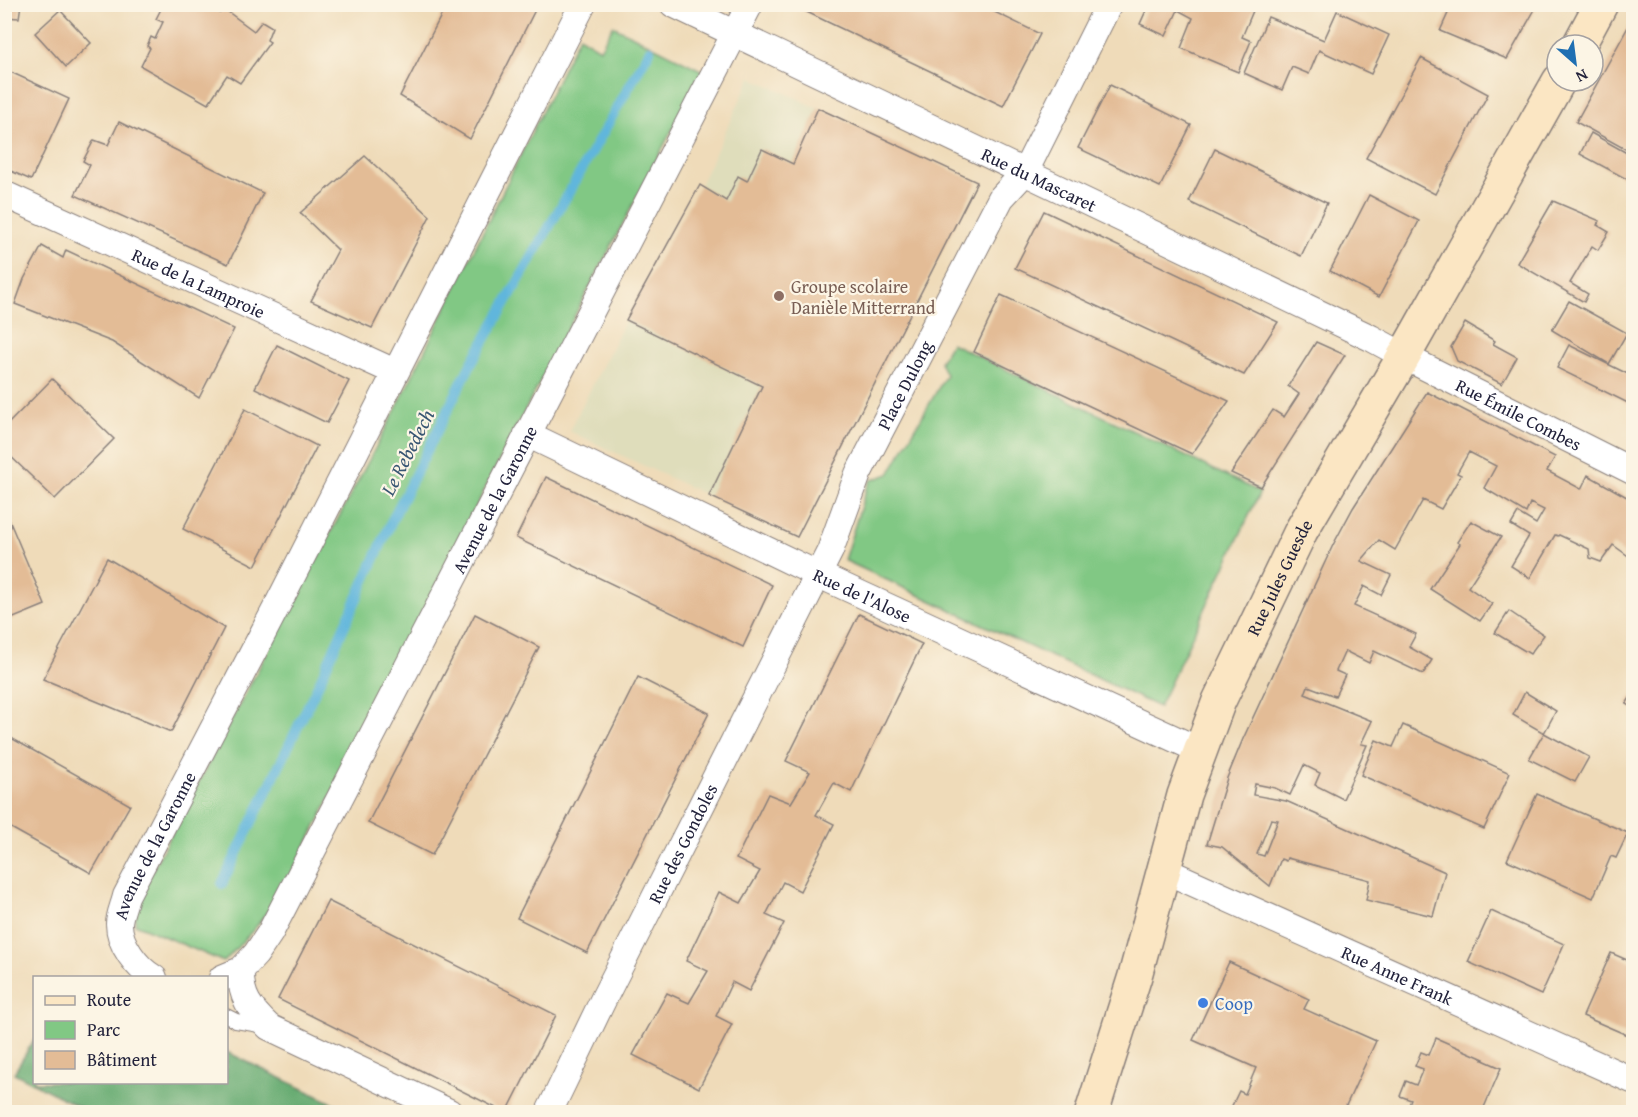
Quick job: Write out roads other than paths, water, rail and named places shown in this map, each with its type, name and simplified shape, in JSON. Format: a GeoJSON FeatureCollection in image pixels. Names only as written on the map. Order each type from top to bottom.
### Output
{"type":"FeatureCollection","features":[{"type":"Feature","properties":{"kind":"street","name":"Avenue de la Garonne"},"geometry":{"type":"LineString","coordinates":[[152,976],[133,958],[122,939],[119,923],[126,896],[275,610],[584,4]]}},
{"type":"Feature","properties":{"kind":"street","name":"Rue du Mascaret"},"geometry":{"type":"LineString","coordinates":[[673,4],[1371,338],[1404,356]]}},
{"type":"Feature","properties":{"kind":"street","name":"Avenue de la Garonne"},"geometry":{"type":"LineString","coordinates":[[232,974],[256,954],[270,933],[750,4]]}},
{"type":"Feature","properties":{"kind":"street","name":"Place Dulong"},"geometry":{"type":"LineString","coordinates":[[819,575],[858,474],[1001,198],[1025,172],[1109,4]]}},
{"type":"Feature","properties":{"kind":"street"},"geometry":{"type":"LineString","coordinates":[[1586,33],[1602,4]]}},
{"type":"Feature","properties":{"kind":"street","name":"Rue Jules Guesde"},"geometry":{"type":"LineString","coordinates":[[1092,1113],[1135,976],[1184,795],[1219,701],[1301,531],[1404,356],[1551,93]]}},
{"type":"Feature","properties":{"kind":"street","name":"Rue de la Lamproie"},"geometry":{"type":"LineString","coordinates":[[4,194],[395,372]]}},
{"type":"Feature","properties":{"kind":"street","name":"Rue Émile Combes"},"geometry":{"type":"LineString","coordinates":[[1404,356],[1634,472]]}},
{"type":"Feature","properties":{"kind":"street","name":"Rue de l'Alose"},"geometry":{"type":"LineString","coordinates":[[527,434],[819,575],[1201,751]]}},
{"type":"Feature","properties":{"kind":"street","name":"Rue des Gondoles"},"geometry":{"type":"LineString","coordinates":[[549,1113],[604,998],[819,575]]}},
{"type":"Feature","properties":{"kind":"street","name":"Rue Anne Frank"},"geometry":{"type":"LineString","coordinates":[[1164,870],[1634,1081]]}},
{"type":"Feature","properties":{"kind":"street"},"geometry":{"type":"LineString","coordinates":[[232,974],[241,984],[252,1011],[269,1027],[449,1113]]}},
{"type":"Feature","properties":{"kind":"lane"},"geometry":{"type":"LineString","coordinates":[[228,1017],[236,1021],[269,1027]]}},
{"type":"Feature","properties":{"kind":"waterway","name":"Le Rebedech"},"geometry":{"type":"LineString","coordinates":[[222,884],[318,685],[394,516],[470,366],[650,50]]}},
{"type":"Feature","properties":{"kind":"place","name":"Groupe scolaire Danièle Mitterrand"},"geometry":{"type":"Point","coordinates":[779,296]}},
{"type":"Feature","properties":{"kind":"place","name":"Coop"},"geometry":{"type":"Point","coordinates":[1203,1003]}}]}
